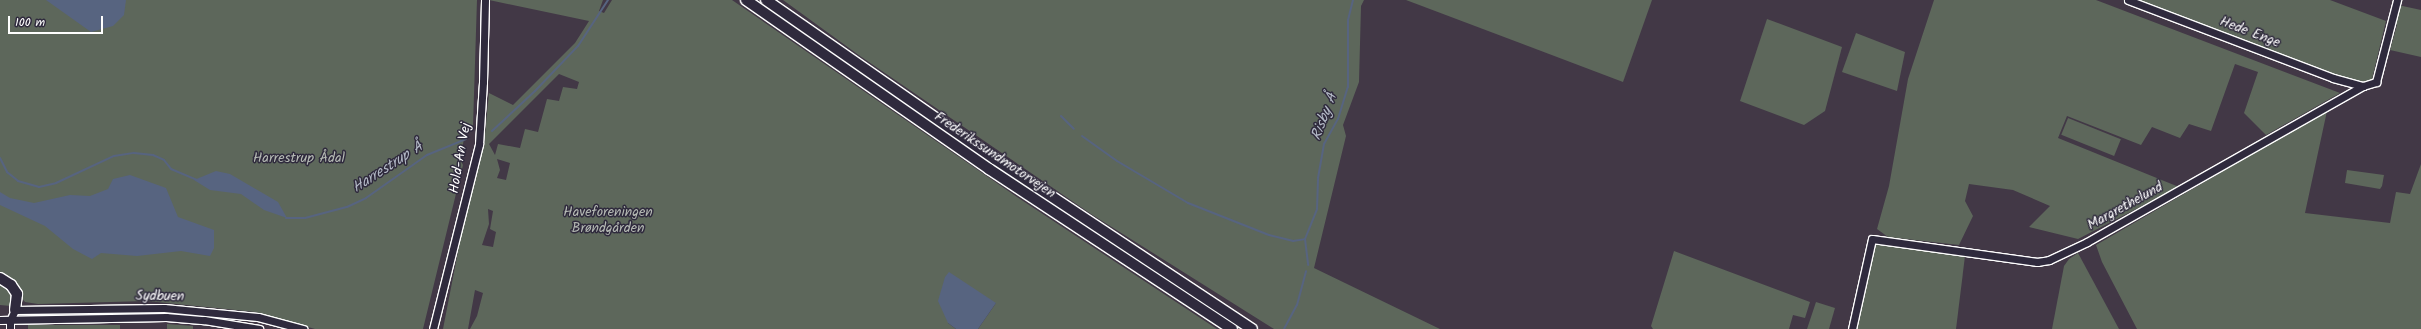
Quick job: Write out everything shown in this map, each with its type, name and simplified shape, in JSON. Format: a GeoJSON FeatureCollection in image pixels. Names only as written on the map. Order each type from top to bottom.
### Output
{"type":"FeatureCollection","features":[{"type":"Feature","properties":{"kind":"highway","name":"Frederikssundmotorvejen"},"geometry":{"type":"LineString","coordinates":[[746,0],[989,169],[1232,329]]}},
{"type":"Feature","properties":{"kind":"highway","name":"Frederikssundmotorvejen"},"geometry":{"type":"LineString","coordinates":[[766,0],[995,159],[1252,329]]}},
{"type":"Feature","properties":{"kind":"highway"},"geometry":{"type":"LineString","coordinates":[[0,278],[11,285],[17,294],[13,315]]}},
{"type":"Feature","properties":{"kind":"street","name":"Hold-An Vej"},"geometry":{"type":"LineString","coordinates":[[434,329],[479,144],[484,82],[483,0]]}},
{"type":"Feature","properties":{"kind":"street","name":"Hede Enge"},"geometry":{"type":"LineString","coordinates":[[2128,0],[2333,78],[2363,86]]}},
{"type":"Feature","properties":{"kind":"street","name":"Margrethelund"},"geometry":{"type":"LineString","coordinates":[[1852,329],[1872,238],[2037,262],[2049,260],[2126,220],[2363,86],[2376,82],[2397,0]]}},
{"type":"Feature","properties":{"kind":"street","name":"Sydbuen"},"geometry":{"type":"LineString","coordinates":[[0,320],[13,315],[190,309],[258,317],[303,329]]}},
{"type":"Feature","properties":{"kind":"street","name":"Sydbuen"},"geometry":{"type":"LineString","coordinates":[[13,315],[166,317],[204,320],[259,329]]}},
{"type":"Feature","properties":{"kind":"street"},"geometry":{"type":"LineString","coordinates":[[10,329],[13,315]]}},
{"type":"Feature","properties":{"kind":"green space","name":"Harrestrup Ådal"},"geometry":{"type":"Polygon","coordinates":[[[0,0],[477,0],[473,126],[466,129],[460,159],[463,165],[423,329],[315,329],[255,312],[147,301],[38,304],[25,302],[21,297],[11,297],[11,306],[0,305],[0,0]]]}},
{"type":"Feature","properties":{"kind":"green space","name":"Haveforeningen Brøndgården"},"geometry":{"type":"Polygon","coordinates":[[[489,0],[603,0],[599,11],[604,13],[612,0],[732,0],[1017,197],[1217,329],[978,329],[996,303],[948,323],[956,329],[470,329],[477,316],[483,293],[475,290],[468,329],[443,329],[462,231],[484,144],[489,93],[513,105],[575,43],[589,21],[489,0]],[[559,74],[489,144],[495,155],[498,144],[520,148],[525,129],[538,132],[547,99],[559,101],[563,87],[577,89],[579,82],[559,74]],[[497,159],[500,170],[497,178],[506,180],[510,163],[497,159]],[[488,209],[489,224],[482,245],[493,247],[496,232],[490,229],[493,211],[488,209]]]}},
{"type":"Feature","properties":{"kind":"green space"},"geometry":{"type":"Polygon","coordinates":[[[783,0],[1364,0],[1361,6],[1359,82],[1343,125],[1346,136],[1314,268],[1440,329],[1274,329],[1091,214],[860,56],[783,0]]]}},
{"type":"Feature","properties":{"kind":"green space"},"geometry":{"type":"Polygon","coordinates":[[[1406,0],[1652,0],[1623,82],[1406,0]]]}},
{"type":"Feature","properties":{"kind":"green space"},"geometry":{"type":"Polygon","coordinates":[[[1934,0],[2096,0],[2340,93],[2266,135],[2244,113],[2258,72],[2235,64],[2211,131],[2189,124],[2180,138],[2152,127],[2141,145],[2067,116],[2058,138],[2179,187],[2078,239],[2029,227],[2050,206],[2013,190],[1969,184],[1965,201],[1973,216],[1959,245],[1888,237],[1877,229],[1889,186],[1908,79],[1934,0]]]}},
{"type":"Feature","properties":{"kind":"green space"},"geometry":{"type":"Polygon","coordinates":[[[2134,0],[2330,0],[2386,21],[2372,79],[2366,83],[2355,82],[2134,0]]]}},
{"type":"Feature","properties":{"kind":"green space"},"geometry":{"type":"Polygon","coordinates":[[[2398,5],[2421,10],[2421,57],[2390,50],[2397,25],[2393,23],[2398,5]]]}},
{"type":"Feature","properties":{"kind":"green space"},"geometry":{"type":"Polygon","coordinates":[[[1767,19],[1842,47],[1825,111],[1804,125],[1740,101],[1767,19]]]}},
{"type":"Feature","properties":{"kind":"green space"},"geometry":{"type":"Polygon","coordinates":[[[1856,33],[1905,52],[1897,91],[1842,72],[1856,33]]]}},
{"type":"Feature","properties":{"kind":"green space"},"geometry":{"type":"Polygon","coordinates":[[[2327,111],[2305,213],[2390,223],[2396,192],[2410,194],[2421,164],[2421,329],[2137,329],[2102,262],[2096,245],[2327,111]]]}},
{"type":"Feature","properties":{"kind":"green space"},"geometry":{"type":"Polygon","coordinates":[[[2068,118],[2121,139],[2114,156],[2061,135],[2068,118]]]}},
{"type":"Feature","properties":{"kind":"green space"},"geometry":{"type":"Polygon","coordinates":[[[2347,170],[2384,175],[2382,186],[2380,189],[2345,183],[2347,170]]]}},
{"type":"Feature","properties":{"kind":"green space"},"geometry":{"type":"Polygon","coordinates":[[[1875,243],[1965,256],[1956,329],[1856,329],[1875,243]]]}},
{"type":"Feature","properties":{"kind":"green space"},"geometry":{"type":"Polygon","coordinates":[[[1674,251],[1810,302],[1805,318],[1793,315],[1789,329],[1653,329],[1651,326],[1674,251]]]}},
{"type":"Feature","properties":{"kind":"green space"},"geometry":{"type":"Polygon","coordinates":[[[2078,253],[2119,329],[2052,329],[2064,266],[2069,259],[2078,253]]]}},
{"type":"Feature","properties":{"kind":"green space"},"geometry":{"type":"Polygon","coordinates":[[[1816,302],[1835,308],[1829,329],[1807,329],[1816,302]]]}},
{"type":"Feature","properties":{"kind":"green space"},"geometry":{"type":"Polygon","coordinates":[[[167,324],[193,326],[193,329],[167,329],[167,324]]]}},
{"type":"Feature","properties":{"kind":"green space"},"geometry":{"type":"Polygon","coordinates":[[[28,325],[120,325],[120,329],[28,329],[28,325]]]}},
{"type":"Feature","properties":{"kind":"water"},"geometry":{"type":"Polygon","coordinates":[[[46,0],[126,0],[124,15],[113,26],[91,32],[46,0]]]}},
{"type":"Feature","properties":{"kind":"water"},"geometry":{"type":"Polygon","coordinates":[[[216,171],[230,174],[278,202],[287,218],[264,210],[241,194],[210,190],[194,180],[216,171]]]}},
{"type":"Feature","properties":{"kind":"water"},"geometry":{"type":"Polygon","coordinates":[[[130,175],[166,188],[178,217],[214,230],[214,248],[210,256],[181,251],[137,256],[101,253],[92,259],[73,249],[45,226],[0,205],[0,192],[10,198],[34,203],[70,195],[90,196],[108,189],[113,179],[130,175]]]}},
{"type":"Feature","properties":{"kind":"water"},"geometry":{"type":"Polygon","coordinates":[[[949,272],[996,303],[978,329],[956,329],[948,323],[938,301],[945,277],[949,272]]]}},
{"type":"Feature","properties":{"kind":"waterway","name":"Harrestrup Å"},"geometry":{"type":"LineString","coordinates":[[492,131],[535,91],[578,46],[608,0]]}},
{"type":"Feature","properties":{"kind":"waterway","name":"Risby Å"},"geometry":{"type":"LineString","coordinates":[[1305,239],[1317,209],[1318,178],[1324,144],[1338,119],[1348,87],[1348,20],[1353,0]]}},
{"type":"Feature","properties":{"kind":"waterway"},"geometry":{"type":"LineString","coordinates":[[1061,116],[1074,129]]}},
{"type":"Feature","properties":{"kind":"waterway"},"geometry":{"type":"LineString","coordinates":[[1082,136],[1117,161],[1188,203],[1269,235],[1293,241],[1305,239]]}},
{"type":"Feature","properties":{"kind":"waterway","name":"Harrestrup Å"},"geometry":{"type":"LineString","coordinates":[[286,218],[305,218],[347,207],[366,198],[427,155],[466,139]]}},
{"type":"Feature","properties":{"kind":"waterway","name":"Harrestrup Å"},"geometry":{"type":"LineString","coordinates":[[0,158],[7,172],[18,181],[39,187],[56,183],[114,156],[134,153],[153,155],[164,160],[171,169],[197,180]]}},
{"type":"Feature","properties":{"kind":"waterway"},"geometry":{"type":"LineString","coordinates":[[1305,239],[1308,265]]}},
{"type":"Feature","properties":{"kind":"waterway"},"geometry":{"type":"LineString","coordinates":[[1284,329],[1297,305],[1306,271]]}}]}
